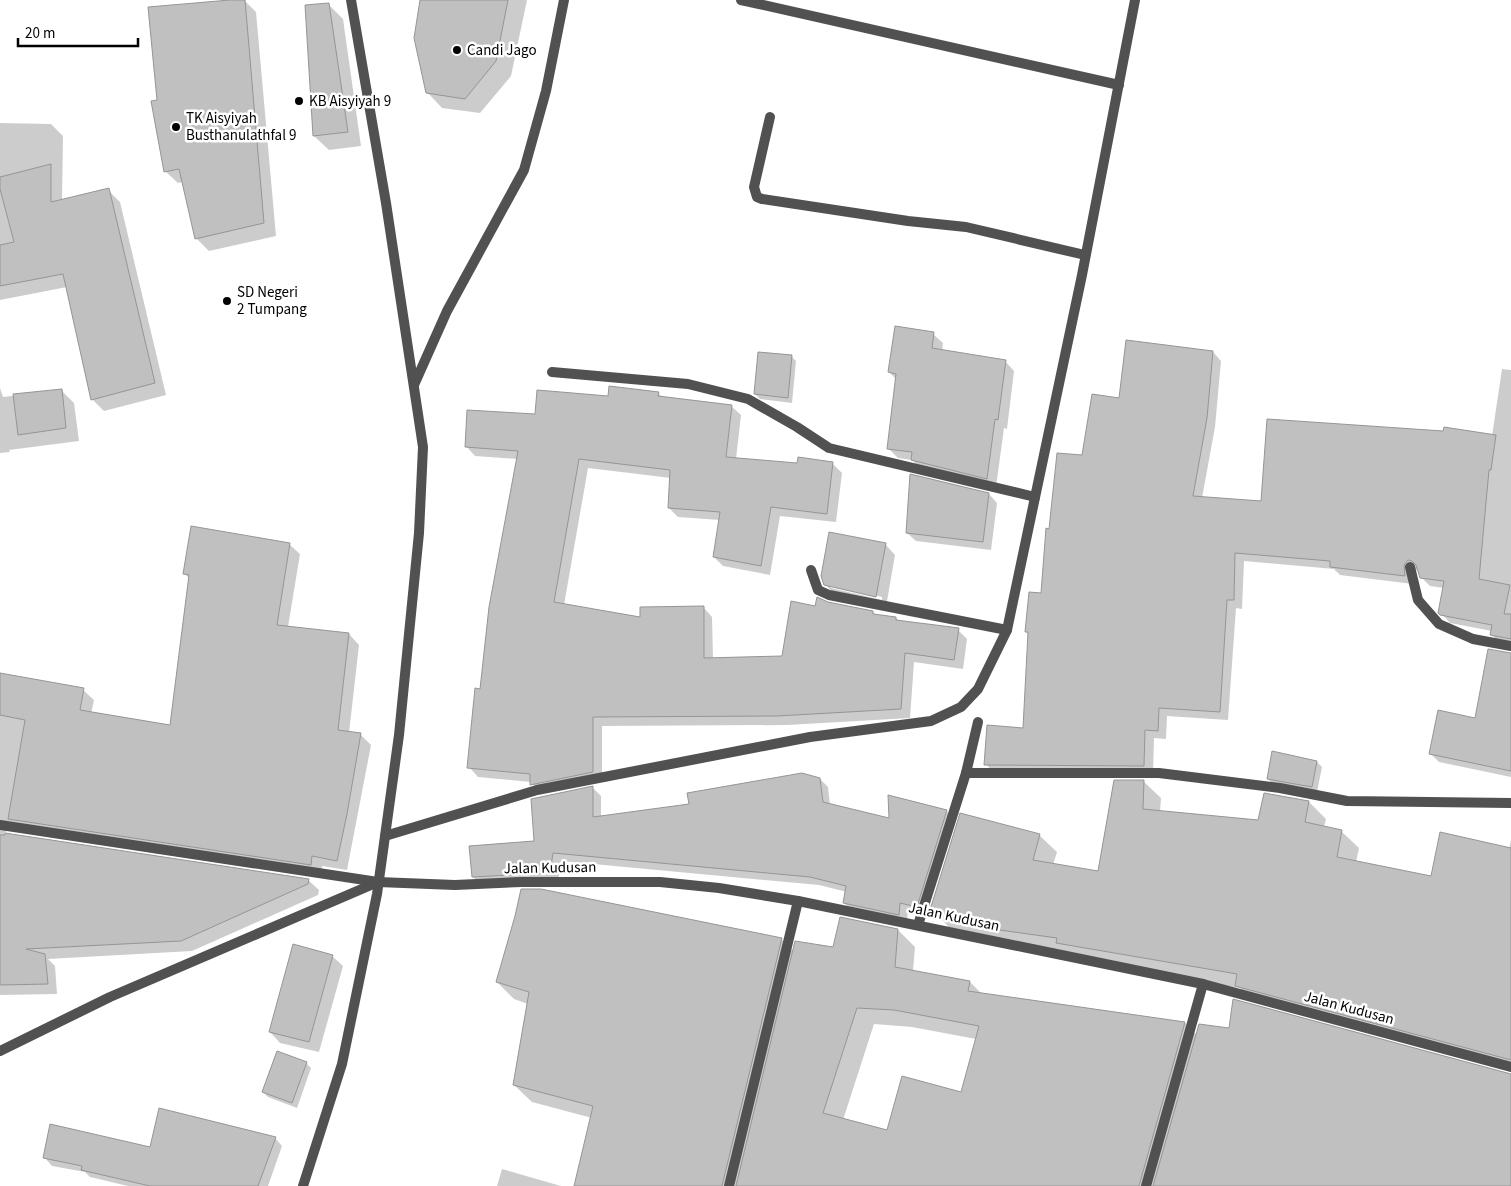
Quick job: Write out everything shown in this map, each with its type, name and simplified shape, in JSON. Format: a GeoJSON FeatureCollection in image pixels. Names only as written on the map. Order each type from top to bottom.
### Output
{"type":"FeatureCollection","features":[{"type":"Feature","properties":{"kind":"street"},"geometry":{"type":"LineString","coordinates":[[303,1186],[342,1064],[378,882],[399,735],[419,532],[423,447],[386,203],[351,0]]}},
{"type":"Feature","properties":{"kind":"street"},"geometry":{"type":"LineString","coordinates":[[414,386],[447,311],[524,170],[546,92],[564,0]]}},
{"type":"Feature","properties":{"kind":"street"},"geometry":{"type":"LineString","coordinates":[[741,0],[1119,85]]}},
{"type":"Feature","properties":{"kind":"street"},"geometry":{"type":"LineString","coordinates":[[385,836],[537,790],[810,737],[931,721],[961,707],[978,689],[1007,630],[1085,255],[1135,0]]}},
{"type":"Feature","properties":{"kind":"street"},"geometry":{"type":"LineString","coordinates":[[770,117],[754,187],[757,197],[908,221],[966,227],[1085,255]]}},
{"type":"Feature","properties":{"kind":"street"},"geometry":{"type":"LineString","coordinates":[[552,372],[688,384],[748,399],[829,448],[1035,497]]}},
{"type":"Feature","properties":{"kind":"street"},"geometry":{"type":"LineString","coordinates":[[1410,567],[1418,600],[1439,624],[1473,639],[1511,646]]}},
{"type":"Feature","properties":{"kind":"street"},"geometry":{"type":"LineString","coordinates":[[811,570],[818,590],[830,595],[1007,630]]}},
{"type":"Feature","properties":{"kind":"street"},"geometry":{"type":"LineString","coordinates":[[918,926],[966,773],[978,722]]}},
{"type":"Feature","properties":{"kind":"street"},"geometry":{"type":"LineString","coordinates":[[966,773],[1159,773],[1280,788],[1347,801],[1511,804]]}},
{"type":"Feature","properties":{"kind":"street","name":"Jalan Kudusan"},"geometry":{"type":"LineString","coordinates":[[0,825],[378,882],[455,886],[521,882],[660,882],[720,888],[798,901],[1203,984],[1511,1067]]}},
{"type":"Feature","properties":{"kind":"street"},"geometry":{"type":"LineString","coordinates":[[0,1051],[110,997],[378,882]]}},
{"type":"Feature","properties":{"kind":"street"},"geometry":{"type":"LineString","coordinates":[[729,1186],[798,901]]}},
{"type":"Feature","properties":{"kind":"street"},"geometry":{"type":"LineString","coordinates":[[1146,1186],[1203,984]]}},
{"type":"Feature","properties":{"kind":"building"},"geometry":{"type":"Polygon","coordinates":[[[245,0],[264,223],[195,239],[179,169],[164,172],[151,101],[157,100],[148,7],[245,0]]]}},
{"type":"Feature","properties":{"kind":"building","name":"Candi Jago"},"geometry":{"type":"Polygon","coordinates":[[[420,0],[508,0],[496,61],[465,99],[426,93],[414,38],[420,0]]]}},
{"type":"Feature","properties":{"kind":"building"},"geometry":{"type":"Polygon","coordinates":[[[329,3],[348,132],[313,136],[305,5],[329,3]]]}},
{"type":"Feature","properties":{"kind":"building"},"geometry":{"type":"Polygon","coordinates":[[[51,164],[51,202],[109,188],[155,383],[91,400],[63,274],[0,286],[0,245],[14,242],[0,189],[0,177],[51,164]]]}},
{"type":"Feature","properties":{"kind":"building"},"geometry":{"type":"Polygon","coordinates":[[[895,326],[934,332],[932,348],[1006,360],[998,420],[995,419],[987,479],[911,460],[912,452],[887,449],[896,374],[888,372],[895,326]]]}},
{"type":"Feature","properties":{"kind":"building"},"geometry":{"type":"Polygon","coordinates":[[[1126,340],[1213,351],[1207,418],[1193,496],[1261,501],[1267,419],[1443,431],[1444,427],[1496,435],[1491,470],[1489,470],[1479,579],[1510,585],[1504,614],[1511,614],[1511,639],[1490,635],[1492,625],[1440,615],[1438,613],[1444,581],[1420,578],[1416,565],[1412,561],[1408,560],[1404,565],[1405,576],[1330,567],[1330,561],[1235,553],[1234,600],[1227,600],[1220,712],[1159,708],[1158,731],[1145,730],[1144,766],[984,765],[987,725],[1023,728],[1028,632],[1025,632],[1029,592],[1041,593],[1046,528],[1049,529],[1057,453],[1082,455],[1092,394],[1119,398],[1126,340]]]}},
{"type":"Feature","properties":{"kind":"building"},"geometry":{"type":"Polygon","coordinates":[[[758,352],[792,355],[788,398],[754,394],[758,352]]]}},
{"type":"Feature","properties":{"kind":"building"},"geometry":{"type":"Polygon","coordinates":[[[609,386],[659,392],[658,396],[732,405],[726,457],[797,463],[798,457],[833,462],[827,514],[771,507],[761,566],[713,557],[720,512],[668,508],[670,470],[579,459],[554,602],[640,617],[640,607],[704,606],[704,658],[782,656],[791,601],[815,606],[817,597],[828,602],[873,611],[873,614],[896,617],[896,620],[959,628],[954,660],[905,653],[901,709],[777,716],[593,717],[593,772],[530,785],[530,774],[467,768],[475,688],[480,689],[489,607],[518,451],[465,447],[467,410],[535,414],[537,390],[608,396],[609,386]]]}},
{"type":"Feature","properties":{"kind":"building"},"geometry":{"type":"Polygon","coordinates":[[[62,389],[66,428],[18,435],[13,394],[62,389]]]}},
{"type":"Feature","properties":{"kind":"building"},"geometry":{"type":"Polygon","coordinates":[[[910,474],[989,493],[983,542],[906,533],[910,474]]]}},
{"type":"Feature","properties":{"kind":"building"},"geometry":{"type":"Polygon","coordinates":[[[191,526],[290,543],[277,625],[349,633],[338,730],[361,733],[337,861],[312,856],[311,865],[8,819],[25,720],[0,715],[0,673],[84,688],[80,710],[170,725],[189,575],[183,574],[191,526]]]}},
{"type":"Feature","properties":{"kind":"building"},"geometry":{"type":"Polygon","coordinates":[[[829,532],[886,543],[876,597],[824,585],[821,576],[829,532]]]}},
{"type":"Feature","properties":{"kind":"building"},"geometry":{"type":"Polygon","coordinates":[[[1488,649],[1511,653],[1511,771],[1429,754],[1438,710],[1475,718],[1488,649]]]}},
{"type":"Feature","properties":{"kind":"building"},"geometry":{"type":"Polygon","coordinates":[[[1272,751],[1317,761],[1312,787],[1267,779],[1272,751]]]}},
{"type":"Feature","properties":{"kind":"building"},"geometry":{"type":"Polygon","coordinates":[[[802,773],[820,778],[823,802],[889,818],[888,795],[947,810],[917,907],[900,903],[899,915],[843,903],[846,886],[810,877],[553,853],[550,873],[472,877],[469,846],[534,841],[531,799],[593,786],[593,817],[689,804],[687,793],[802,773]]]}},
{"type":"Feature","properties":{"kind":"building"},"geometry":{"type":"Polygon","coordinates":[[[1114,780],[1144,780],[1143,809],[1258,820],[1264,793],[1309,801],[1305,822],[1342,830],[1337,857],[1431,876],[1440,832],[1511,848],[1511,1060],[1235,986],[1237,974],[1056,943],[1057,938],[985,928],[986,922],[930,910],[960,813],[1040,834],[1033,860],[1098,871],[1114,780]]]}},
{"type":"Feature","properties":{"kind":"building"},"geometry":{"type":"Polygon","coordinates":[[[5,833],[309,879],[308,884],[181,941],[26,949],[45,954],[48,984],[0,985],[0,835],[5,835],[5,833]]]}},
{"type":"Feature","properties":{"kind":"building"},"geometry":{"type":"Polygon","coordinates":[[[521,889],[541,889],[782,938],[722,1186],[574,1186],[593,1106],[513,1085],[529,992],[496,982],[521,889]]]}},
{"type":"Feature","properties":{"kind":"building"},"geometry":{"type":"Polygon","coordinates":[[[840,917],[898,929],[895,967],[970,981],[968,991],[1185,1022],[1139,1186],[736,1186],[795,941],[833,947],[840,917]],[[857,1008],[823,1113],[887,1130],[902,1076],[961,1092],[979,1026],[894,1010],[857,1008]]]}},
{"type":"Feature","properties":{"kind":"building"},"geometry":{"type":"Polygon","coordinates":[[[293,944],[333,955],[309,1042],[269,1032],[293,944]]]}},
{"type":"Feature","properties":{"kind":"building"},"geometry":{"type":"Polygon","coordinates":[[[1233,999],[1511,1074],[1511,1186],[1153,1186],[1199,1024],[1229,1028],[1233,999]]]}},
{"type":"Feature","properties":{"kind":"building"},"geometry":{"type":"Polygon","coordinates":[[[277,1051],[307,1062],[292,1103],[262,1092],[277,1051]]]}},
{"type":"Feature","properties":{"kind":"building"},"geometry":{"type":"Polygon","coordinates":[[[159,1108],[276,1137],[258,1186],[150,1186],[81,1170],[82,1166],[43,1158],[50,1124],[150,1147],[159,1108]]]}},
{"type":"Feature","properties":{"kind":"place","name":"Candi Jago"},"geometry":{"type":"Point","coordinates":[457,50]}},
{"type":"Feature","properties":{"kind":"place","name":"KB Aisyiyah 9"},"geometry":{"type":"Point","coordinates":[299,101]}},
{"type":"Feature","properties":{"kind":"place","name":"TK Aisyiyah Busthanulathfal 9"},"geometry":{"type":"Point","coordinates":[176,127]}},
{"type":"Feature","properties":{"kind":"place","name":"SD Negeri 2 Tumpang"},"geometry":{"type":"Point","coordinates":[227,301]}}]}
